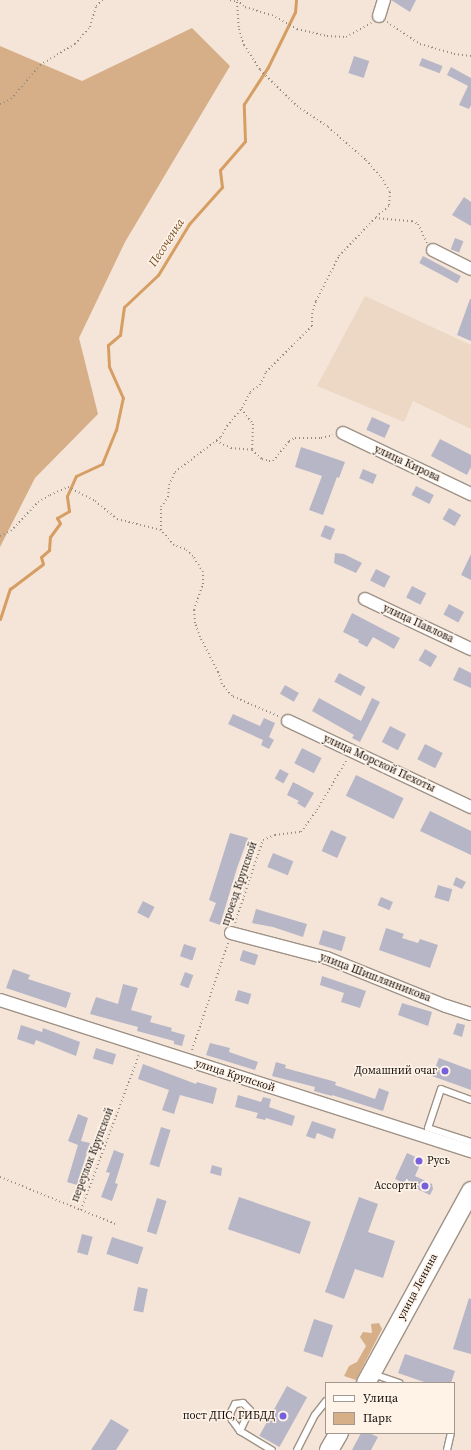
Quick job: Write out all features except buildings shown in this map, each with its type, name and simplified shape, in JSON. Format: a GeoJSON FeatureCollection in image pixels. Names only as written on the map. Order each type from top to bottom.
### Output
{"type":"FeatureCollection","features":[{"type":"Feature","properties":{"kind":"street"},"geometry":{"type":"LineString","coordinates":[[379,16],[384,0]]}},
{"type":"Feature","properties":{"kind":"street"},"geometry":{"type":"LineString","coordinates":[[433,250],[471,269]]}},
{"type":"Feature","properties":{"kind":"street","name":"улица Кирова"},"geometry":{"type":"LineString","coordinates":[[343,433],[471,494]]}},
{"type":"Feature","properties":{"kind":"street","name":"улица Павлова"},"geometry":{"type":"LineString","coordinates":[[365,599],[471,649]]}},
{"type":"Feature","properties":{"kind":"street","name":"улица Морской Пехоты"},"geometry":{"type":"LineString","coordinates":[[288,721],[471,807]]}},
{"type":"Feature","properties":{"kind":"street","name":"улица Шишлянникова"},"geometry":{"type":"LineString","coordinates":[[231,933],[327,958],[446,1006],[471,1014]]}},
{"type":"Feature","properties":{"kind":"street","name":"улица Крупской"},"geometry":{"type":"LineString","coordinates":[[0,1000],[471,1151]]}},
{"type":"Feature","properties":{"kind":"street","name":"улица Ленина"},"geometry":{"type":"LineString","coordinates":[[368,1378],[471,1191]]}},
{"type":"Feature","properties":{"kind":"street"},"geometry":{"type":"LineString","coordinates":[[329,1450],[338,1434]]}},
{"type":"Feature","properties":{"kind":"lane"},"geometry":{"type":"LineString","coordinates":[[471,1100],[441,1089],[428,1128],[471,1142]]}},
{"type":"Feature","properties":{"kind":"lane"},"geometry":{"type":"LineString","coordinates":[[368,1378],[393,1382]]}},
{"type":"Feature","properties":{"kind":"lane"},"geometry":{"type":"LineString","coordinates":[[298,1450],[316,1415],[325,1402]]}},
{"type":"Feature","properties":{"kind":"lane"},"geometry":{"type":"LineString","coordinates":[[240,1431],[272,1450]]}},
{"type":"Feature","properties":{"kind":"lane"},"geometry":{"type":"LineString","coordinates":[[448,1450],[451,1434]]}},
{"type":"Feature","properties":{"kind":"path"},"geometry":{"type":"LineString","coordinates":[[0,104],[11,99],[40,65],[75,44],[90,27],[96,6],[103,0]]}},
{"type":"Feature","properties":{"kind":"path"},"geometry":{"type":"LineString","coordinates":[[230,0],[237,1],[245,7],[272,16],[297,29],[326,36],[346,37],[367,26],[379,16],[420,44],[454,54],[471,56]]}},
{"type":"Feature","properties":{"kind":"path"},"geometry":{"type":"LineString","coordinates":[[161,530],[161,507],[168,497],[169,485],[175,472],[216,441],[241,409],[250,392],[260,385],[266,372],[312,326],[312,314],[316,301],[339,256],[375,218],[390,206],[390,192],[381,177],[366,160],[328,127],[297,106],[260,70],[244,46],[239,29],[237,1]]}},
{"type":"Feature","properties":{"kind":"path"},"geometry":{"type":"LineString","coordinates":[[375,218],[412,220],[418,224],[427,245],[433,250]]}},
{"type":"Feature","properties":{"kind":"path"},"geometry":{"type":"LineString","coordinates":[[241,409],[253,424],[252,450]]}},
{"type":"Feature","properties":{"kind":"path"},"geometry":{"type":"LineString","coordinates":[[216,441],[231,448],[252,450],[262,459],[273,461],[289,441],[295,438],[321,438],[343,433]]}},
{"type":"Feature","properties":{"kind":"path"},"geometry":{"type":"LineString","coordinates":[[0,536],[11,530],[38,502],[50,494],[68,487],[95,501],[117,519],[161,530],[174,545],[185,549],[193,556],[203,572],[203,584],[194,610],[195,623],[222,684],[232,696],[288,721]]}},
{"type":"Feature","properties":{"kind":"path","name":"проезд Крупской"},"geometry":{"type":"LineString","coordinates":[[189,1061],[263,840],[275,835],[300,832],[317,810],[352,751]]}},
{"type":"Feature","properties":{"kind":"path","name":"переулок Крупской"},"geometry":{"type":"LineString","coordinates":[[0,1177],[81,1210],[142,1046]]}},
{"type":"Feature","properties":{"kind":"path"},"geometry":{"type":"LineString","coordinates":[[81,1210],[116,1224]]}},
{"type":"Feature","properties":{"kind":"shaded area"},"geometry":{"type":"Polygon","coordinates":[[[365,296],[471,345],[471,429],[413,401],[404,422],[317,386],[365,296]]]}},
{"type":"Feature","properties":{"kind":"green space"},"geometry":{"type":"Polygon","coordinates":[[[192,28],[230,66],[125,242],[79,338],[98,414],[35,478],[0,547],[0,46],[82,81],[192,28]]]}},
{"type":"Feature","properties":{"kind":"green space"},"geometry":{"type":"Polygon","coordinates":[[[379,1323],[382,1329],[356,1380],[344,1376],[349,1366],[357,1362],[366,1346],[360,1337],[363,1332],[372,1333],[371,1324],[379,1323]]]}},
{"type":"Feature","properties":{"kind":"waterway","name":"Песоченка"},"geometry":{"type":"LineString","coordinates":[[0,619],[10,589],[43,564],[41,557],[49,550],[50,537],[60,523],[57,518],[69,511],[67,496],[76,476],[102,464],[116,430],[123,398],[109,366],[108,345],[120,335],[124,307],[158,275],[189,224],[222,187],[220,170],[245,141],[244,104],[268,67],[295,12],[296,0]]}},
{"type":"Feature","properties":{"kind":"place","name":"Домашний очаг"},"geometry":{"type":"Point","coordinates":[445,1071]}},
{"type":"Feature","properties":{"kind":"place","name":"Русь"},"geometry":{"type":"Point","coordinates":[419,1161]}},
{"type":"Feature","properties":{"kind":"place","name":"Ассорти"},"geometry":{"type":"Point","coordinates":[425,1186]}},
{"type":"Feature","properties":{"kind":"place","name":"пост ДПС, ГИБДД"},"geometry":{"type":"Point","coordinates":[283,1416]}}]}
